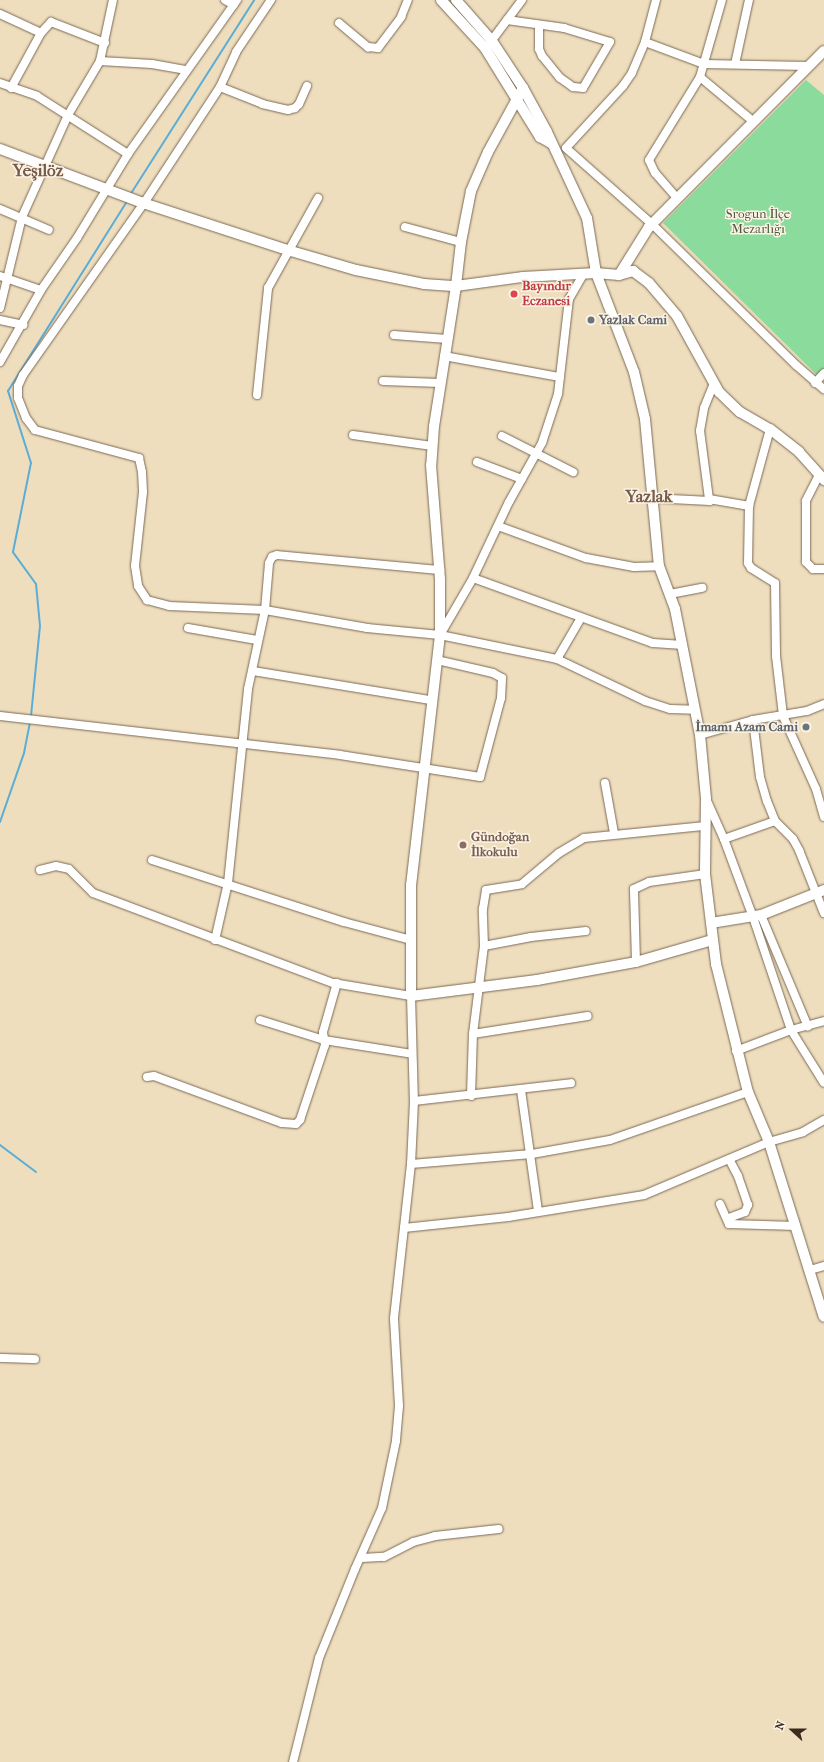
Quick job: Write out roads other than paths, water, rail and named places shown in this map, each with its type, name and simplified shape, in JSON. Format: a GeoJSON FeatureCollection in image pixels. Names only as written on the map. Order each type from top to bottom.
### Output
{"type":"FeatureCollection","features":[{"type":"Feature","properties":{"kind":"street"},"geometry":{"type":"LineString","coordinates":[[0,308],[3,277],[22,217],[44,165],[68,115],[100,61],[113,0]]}},
{"type":"Feature","properties":{"kind":"street"},"geometry":{"type":"LineString","coordinates":[[0,362],[3,351],[23,325],[41,290],[77,238],[128,154],[235,2],[225,0]]}},
{"type":"Feature","properties":{"kind":"street"},"geometry":{"type":"LineString","coordinates":[[271,0],[236,52],[220,87],[142,203],[23,374],[18,386],[18,398],[26,418],[35,430],[139,458],[142,472],[143,492],[135,566],[138,586],[147,600],[169,606],[265,610],[367,628],[440,634],[557,659],[645,701],[670,709],[695,710]]}},
{"type":"Feature","properties":{"kind":"street"},"geometry":{"type":"LineString","coordinates":[[338,23],[368,47],[378,48],[401,17],[408,0]]}},
{"type":"Feature","properties":{"kind":"street"},"geometry":{"type":"LineString","coordinates":[[441,0],[489,44],[540,137],[551,143],[566,148],[652,224],[815,383],[824,389]]}},
{"type":"Feature","properties":{"kind":"street"},"geometry":{"type":"LineString","coordinates":[[456,0],[523,88],[587,218],[596,273],[634,372],[645,420],[651,498],[659,566],[670,594],[683,646],[700,735],[706,799],[704,874],[712,940],[736,1051],[748,1092],[769,1142],[824,1317]]}},
{"type":"Feature","properties":{"kind":"street"},"geometry":{"type":"LineString","coordinates":[[489,44],[522,0]]}},
{"type":"Feature","properties":{"kind":"street"},"geometry":{"type":"LineString","coordinates":[[566,148],[623,86],[645,42],[656,0]]}},
{"type":"Feature","properties":{"kind":"street"},"geometry":{"type":"LineString","coordinates":[[678,198],[655,173],[649,160],[700,77],[722,0]]}},
{"type":"Feature","properties":{"kind":"street"},"geometry":{"type":"LineString","coordinates":[[735,64],[749,0]]}},
{"type":"Feature","properties":{"kind":"street"},"geometry":{"type":"LineString","coordinates":[[0,14],[41,33]]}},
{"type":"Feature","properties":{"kind":"street"},"geometry":{"type":"LineString","coordinates":[[507,20],[539,26],[564,28],[610,42],[583,88],[573,87],[560,78],[542,56],[539,49],[539,26]]}},
{"type":"Feature","properties":{"kind":"street"},"geometry":{"type":"LineString","coordinates":[[11,88],[41,33],[50,22],[105,43]]}},
{"type":"Feature","properties":{"kind":"street"},"geometry":{"type":"LineString","coordinates":[[645,42],[704,64],[807,66]]}},
{"type":"Feature","properties":{"kind":"street"},"geometry":{"type":"LineString","coordinates":[[619,275],[652,224],[754,122],[807,66],[824,51]]}},
{"type":"Feature","properties":{"kind":"street"},"geometry":{"type":"LineString","coordinates":[[100,61],[152,64],[186,70]]}},
{"type":"Feature","properties":{"kind":"street"},"geometry":{"type":"LineString","coordinates":[[700,77],[754,122]]}},
{"type":"Feature","properties":{"kind":"street"},"geometry":{"type":"LineString","coordinates":[[0,83],[37,96],[128,154]]}},
{"type":"Feature","properties":{"kind":"street"},"geometry":{"type":"LineString","coordinates":[[220,87],[263,104],[288,110],[296,108],[307,86]]}},
{"type":"Feature","properties":{"kind":"street"},"geometry":{"type":"LineString","coordinates":[[294,1762],[319,1658],[354,1569],[362,1558],[382,1508],[396,1441],[398,1406],[394,1319],[411,1164],[414,1101],[410,996],[412,940],[411,885],[431,700],[440,634],[440,570],[431,465],[432,446],[444,356],[456,286],[461,242],[472,190],[488,152],[523,88]]}},
{"type":"Feature","properties":{"kind":"street"},"geometry":{"type":"LineString","coordinates":[[0,149],[117,192],[142,203],[291,251],[356,270],[424,284],[456,286],[523,277],[583,276],[596,273],[619,275],[633,271],[649,283],[677,316],[719,392],[740,412],[770,429],[799,452],[822,477],[806,501],[806,562],[813,569],[824,570],[824,576]]}},
{"type":"Feature","properties":{"kind":"street"},"geometry":{"type":"LineString","coordinates":[[257,395],[268,288],[291,251],[318,198]]}},
{"type":"Feature","properties":{"kind":"street"},"geometry":{"type":"LineString","coordinates":[[0,209],[22,217],[49,230]]}},
{"type":"Feature","properties":{"kind":"street"},"geometry":{"type":"LineString","coordinates":[[405,227],[461,242]]}},
{"type":"Feature","properties":{"kind":"street"},"geometry":{"type":"LineString","coordinates":[[440,634],[473,578],[498,526],[537,453],[558,394],[570,299],[583,276]]}},
{"type":"Feature","properties":{"kind":"street"},"geometry":{"type":"LineString","coordinates":[[3,277],[41,290]]}},
{"type":"Feature","properties":{"kind":"street"},"geometry":{"type":"LineString","coordinates":[[0,320],[23,325]]}},
{"type":"Feature","properties":{"kind":"street"},"geometry":{"type":"LineString","coordinates":[[394,335],[447,340]]}},
{"type":"Feature","properties":{"kind":"street"},"geometry":{"type":"LineString","coordinates":[[444,356],[560,377]]}},
{"type":"Feature","properties":{"kind":"street"},"geometry":{"type":"LineString","coordinates":[[815,383],[824,373]]}},
{"type":"Feature","properties":{"kind":"street"},"geometry":{"type":"LineString","coordinates":[[383,381],[440,383]]}},
{"type":"Feature","properties":{"kind":"street"},"geometry":{"type":"LineString","coordinates":[[709,499],[700,431],[704,408],[714,383]]}},
{"type":"Feature","properties":{"kind":"street"},"geometry":{"type":"LineString","coordinates":[[770,429],[749,506],[748,563],[751,568],[772,579],[776,588],[776,656],[783,716],[816,790],[824,818]]}},
{"type":"Feature","properties":{"kind":"street"},"geometry":{"type":"LineString","coordinates":[[353,435],[432,446]]}},
{"type":"Feature","properties":{"kind":"street"},"geometry":{"type":"LineString","coordinates":[[502,436],[573,472]]}},
{"type":"Feature","properties":{"kind":"street"},"geometry":{"type":"LineString","coordinates":[[477,462],[522,480]]}},
{"type":"Feature","properties":{"kind":"street"},"geometry":{"type":"LineString","coordinates":[[651,498],[710,501],[709,499],[749,506]]}},
{"type":"Feature","properties":{"kind":"street"},"geometry":{"type":"LineString","coordinates":[[498,526],[586,558],[634,567],[659,566]]}},
{"type":"Feature","properties":{"kind":"street"},"geometry":{"type":"LineString","coordinates":[[214,940],[228,883],[248,688],[253,671],[257,640],[265,610],[269,563],[272,557],[277,555],[440,570]]}},
{"type":"Feature","properties":{"kind":"street"},"geometry":{"type":"LineString","coordinates":[[473,578],[653,643],[683,646]]}},
{"type":"Feature","properties":{"kind":"street"},"geometry":{"type":"LineString","coordinates":[[670,594],[702,588]]}},
{"type":"Feature","properties":{"kind":"street"},"geometry":{"type":"LineString","coordinates":[[557,659],[581,618]]}},
{"type":"Feature","properties":{"kind":"street"},"geometry":{"type":"LineString","coordinates":[[188,628],[257,640]]}},
{"type":"Feature","properties":{"kind":"street"},"geometry":{"type":"LineString","coordinates":[[0,716],[242,743],[480,777],[501,698],[502,678],[437,660]]}},
{"type":"Feature","properties":{"kind":"street"},"geometry":{"type":"LineString","coordinates":[[253,671],[431,700]]}},
{"type":"Feature","properties":{"kind":"street"},"geometry":{"type":"LineString","coordinates":[[700,735],[753,720],[783,716],[824,704]]}},
{"type":"Feature","properties":{"kind":"street"},"geometry":{"type":"LineString","coordinates":[[753,720],[760,777],[775,821],[793,839],[819,891],[824,913]]}},
{"type":"Feature","properties":{"kind":"street"},"geometry":{"type":"LineString","coordinates":[[605,783],[614,833]]}},
{"type":"Feature","properties":{"kind":"street"},"geometry":{"type":"LineString","coordinates":[[706,799],[757,916],[808,1027]]}},
{"type":"Feature","properties":{"kind":"street"},"geometry":{"type":"LineString","coordinates":[[724,839],[775,821]]}},
{"type":"Feature","properties":{"kind":"street"},"geometry":{"type":"LineString","coordinates":[[471,1096],[473,1034],[484,946],[483,909],[486,890],[522,884],[575,842],[584,838],[614,833],[705,826]]}},
{"type":"Feature","properties":{"kind":"street"},"geometry":{"type":"LineString","coordinates":[[152,860],[228,883],[344,922],[412,940]]}},
{"type":"Feature","properties":{"kind":"street"},"geometry":{"type":"LineString","coordinates":[[40,870],[56,866],[70,869],[94,893],[214,940],[337,983],[410,996],[538,980],[636,962],[712,940]]}},
{"type":"Feature","properties":{"kind":"street"},"geometry":{"type":"LineString","coordinates":[[636,962],[634,889],[649,882],[704,874]]}},
{"type":"Feature","properties":{"kind":"street"},"geometry":{"type":"LineString","coordinates":[[710,923],[757,916],[819,891]]}},
{"type":"Feature","properties":{"kind":"street"},"geometry":{"type":"LineString","coordinates":[[757,916],[791,1030],[824,1083]]}},
{"type":"Feature","properties":{"kind":"street"},"geometry":{"type":"LineString","coordinates":[[484,946],[531,937],[586,931]]}},
{"type":"Feature","properties":{"kind":"street"},"geometry":{"type":"LineString","coordinates":[[147,1077],[154,1076],[282,1123],[296,1124],[300,1120],[324,1040],[323,1032],[337,983]]}},
{"type":"Feature","properties":{"kind":"street"},"geometry":{"type":"LineString","coordinates":[[473,1034],[588,1016]]}},
{"type":"Feature","properties":{"kind":"street"},"geometry":{"type":"LineString","coordinates":[[260,1020],[324,1040],[412,1054]]}},
{"type":"Feature","properties":{"kind":"street"},"geometry":{"type":"LineString","coordinates":[[736,1051],[791,1030],[808,1027],[824,1021]]}},
{"type":"Feature","properties":{"kind":"street"},"geometry":{"type":"LineString","coordinates":[[414,1101],[471,1096],[571,1083]]}},
{"type":"Feature","properties":{"kind":"street"},"geometry":{"type":"LineString","coordinates":[[521,1090],[532,1154],[538,1211]]}},
{"type":"Feature","properties":{"kind":"street"},"geometry":{"type":"LineString","coordinates":[[411,1164],[532,1154],[610,1140],[748,1092]]}},
{"type":"Feature","properties":{"kind":"street"},"geometry":{"type":"LineString","coordinates":[[404,1228],[508,1217],[644,1195],[769,1142],[803,1132],[824,1120]]}},
{"type":"Feature","properties":{"kind":"street"},"geometry":{"type":"LineString","coordinates":[[729,1159],[738,1176],[748,1204],[745,1212],[729,1218]]}},
{"type":"Feature","properties":{"kind":"street"},"geometry":{"type":"LineString","coordinates":[[720,1204],[729,1218],[729,1224],[738,1226],[754,1224],[796,1226]]}},
{"type":"Feature","properties":{"kind":"street"},"geometry":{"type":"LineString","coordinates":[[810,1270],[824,1266]]}},
{"type":"Feature","properties":{"kind":"street"},"geometry":{"type":"LineString","coordinates":[[0,1358],[35,1359]]}},
{"type":"Feature","properties":{"kind":"street"},"geometry":{"type":"LineString","coordinates":[[362,1558],[384,1557],[413,1542],[435,1536],[499,1529]]}},
{"type":"Feature","properties":{"kind":"waterway"},"geometry":{"type":"LineString","coordinates":[[130,195],[254,0]]}},
{"type":"Feature","properties":{"kind":"waterway"},"geometry":{"type":"LineString","coordinates":[[31,716],[40,626],[36,584],[13,552],[31,463],[8,391],[127,201]]}},
{"type":"Feature","properties":{"kind":"waterway"},"geometry":{"type":"LineString","coordinates":[[0,822],[24,753],[30,721]]}},
{"type":"Feature","properties":{"kind":"waterway"},"geometry":{"type":"LineString","coordinates":[[0,1145],[36,1172]]}},
{"type":"Feature","properties":{"kind":"place","name":"Bayındır Eczanesi"},"geometry":{"type":"Point","coordinates":[514,294]}},
{"type":"Feature","properties":{"kind":"place","name":"Yazlak Cami"},"geometry":{"type":"Point","coordinates":[591,320]}},
{"type":"Feature","properties":{"kind":"place","name":"İmamı Azam Cami"},"geometry":{"type":"Point","coordinates":[806,727]}},
{"type":"Feature","properties":{"kind":"place","name":"Gündoğan İlkokulu"},"geometry":{"type":"Point","coordinates":[463,845]}},
{"type":"Feature","properties":{"kind":"district","name":"Yeşilöz"},"geometry":{"type":"Point","coordinates":[38,171]}},
{"type":"Feature","properties":{"kind":"district","name":"Yazlak"},"geometry":{"type":"Point","coordinates":[649,497]}},
{"type":"Feature","properties":{"kind":"park label","name":"Srogun İlçe Mezarlığı"},"geometry":{"type":"Point","coordinates":[758,222]}}]}
